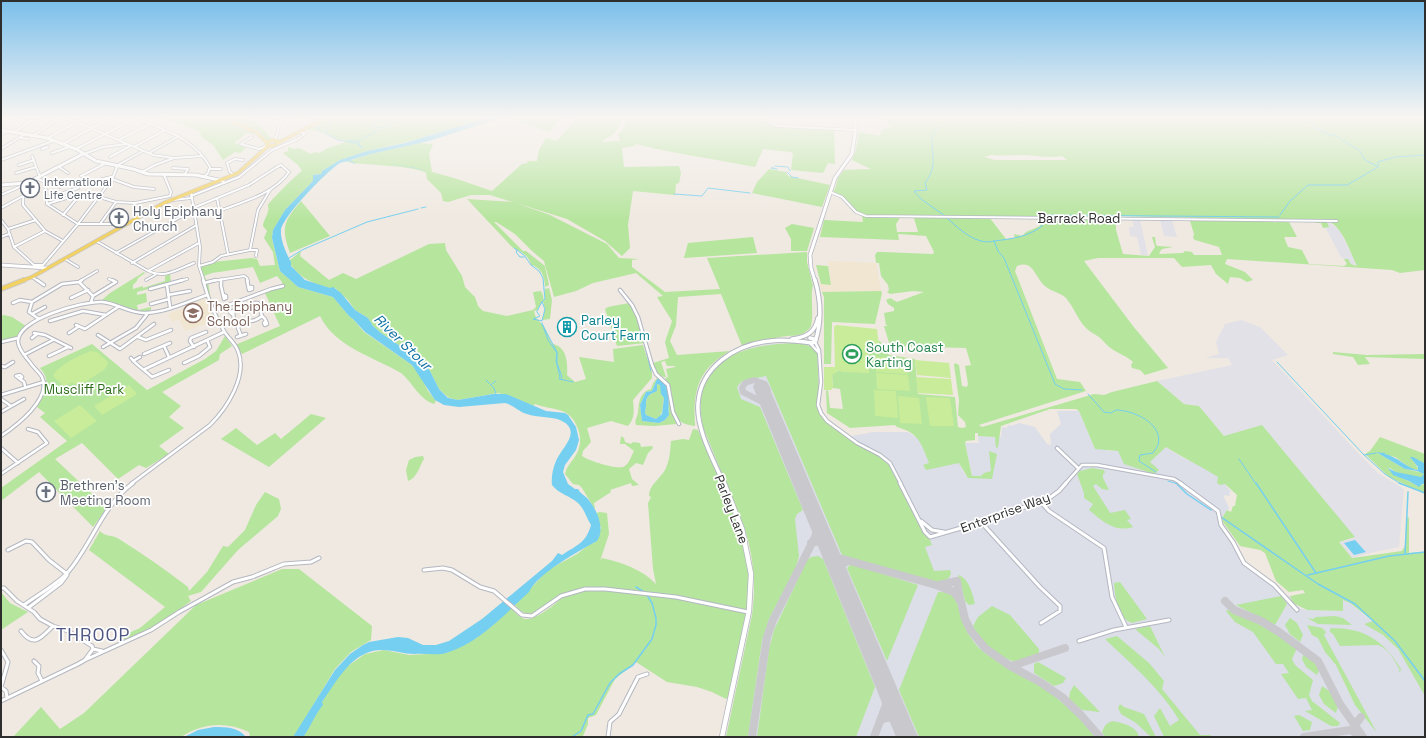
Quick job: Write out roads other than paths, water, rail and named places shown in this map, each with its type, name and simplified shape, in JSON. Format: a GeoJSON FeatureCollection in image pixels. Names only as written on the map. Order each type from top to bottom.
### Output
{"type":"FeatureCollection","features":[{"type":"Feature","properties":{"kind":"main road"},"geometry":{"type":"LineString","coordinates":[[80,152],[104,164],[117,167],[164,175],[204,177],[223,181]]}},
{"type":"Feature","properties":{"kind":"main road"},"geometry":{"type":"LineString","coordinates":[[126,224],[173,200],[191,195],[233,176],[244,169],[261,152]]}},
{"type":"Feature","properties":{"kind":"main road"},"geometry":{"type":"LineString","coordinates":[[1,289],[32,277],[164,203],[191,195],[238,174],[265,152]]}},
{"type":"Feature","properties":{"kind":"main road"},"geometry":{"type":"LineString","coordinates":[[815,341],[820,328],[819,296],[811,268],[810,255],[835,178],[850,157],[851,152]]}},
{"type":"Feature","properties":{"kind":"main road"},"geometry":{"type":"LineString","coordinates":[[1,185],[24,184],[83,154]]}},
{"type":"Feature","properties":{"kind":"main road"},"geometry":{"type":"LineString","coordinates":[[213,179],[215,182],[213,184]]}},
{"type":"Feature","properties":{"kind":"main road"},"geometry":{"type":"LineString","coordinates":[[1,264],[47,268]]}},
{"type":"Feature","properties":{"kind":"main road"},"geometry":{"type":"LineString","coordinates":[[35,268],[36,274]]}},
{"type":"Feature","properties":{"kind":"main road"},"geometry":{"type":"LineString","coordinates":[[781,340],[805,338],[811,334],[817,326],[820,315]]}},
{"type":"Feature","properties":{"kind":"main road"},"geometry":{"type":"LineString","coordinates":[[810,341],[818,328],[820,315]]}},
{"type":"Feature","properties":{"kind":"main road","name":"Parley Lane"},"geometry":{"type":"LineString","coordinates":[[722,737],[749,612],[751,574],[746,545],[737,516],[701,428],[697,413],[697,399],[700,386],[706,375],[723,358],[747,346],[781,340],[815,341]]}},
{"type":"Feature","properties":{"kind":"street"},"geometry":{"type":"LineString","coordinates":[[1,160],[22,152]]}},
{"type":"Feature","properties":{"kind":"street"},"geometry":{"type":"LineString","coordinates":[[83,154],[87,152]]}},
{"type":"Feature","properties":{"kind":"street"},"geometry":{"type":"LineString","coordinates":[[110,157],[119,152]]}},
{"type":"Feature","properties":{"kind":"street"},"geometry":{"type":"LineString","coordinates":[[1,220],[8,230],[14,247],[32,263],[38,266],[43,265],[100,196],[112,178],[117,167],[141,152]]}},
{"type":"Feature","properties":{"kind":"street"},"geometry":{"type":"LineString","coordinates":[[198,152],[208,162],[210,169]]}},
{"type":"Feature","properties":{"kind":"street"},"geometry":{"type":"LineString","coordinates":[[28,608],[61,583],[77,561],[107,510],[128,487],[207,428],[219,417],[230,401],[239,377],[240,359],[238,350],[224,332],[213,311],[207,294],[199,266],[199,243],[191,195],[239,177],[269,152]]}},
{"type":"Feature","properties":{"kind":"street"},"geometry":{"type":"LineString","coordinates":[[149,153],[174,158],[202,156]]}},
{"type":"Feature","properties":{"kind":"street"},"geometry":{"type":"LineString","coordinates":[[32,156],[38,178],[46,182],[56,181],[60,187]]}},
{"type":"Feature","properties":{"kind":"street"},"geometry":{"type":"LineString","coordinates":[[142,172],[174,158]]}},
{"type":"Feature","properties":{"kind":"street"},"geometry":{"type":"LineString","coordinates":[[227,164],[235,159],[243,160]]}},
{"type":"Feature","properties":{"kind":"street"},"geometry":{"type":"LineString","coordinates":[[19,165],[34,160]]}},
{"type":"Feature","properties":{"kind":"street"},"geometry":{"type":"LineString","coordinates":[[223,160],[227,164],[233,176],[238,174]]}},
{"type":"Feature","properties":{"kind":"street"},"geometry":{"type":"LineString","coordinates":[[81,176],[104,164]]}},
{"type":"Feature","properties":{"kind":"street"},"geometry":{"type":"LineString","coordinates":[[116,253],[193,209],[256,181],[276,166],[281,165],[289,172],[285,178],[272,188],[257,196],[219,211]]}},
{"type":"Feature","properties":{"kind":"street"},"geometry":{"type":"LineString","coordinates":[[16,172],[36,167]]}},
{"type":"Feature","properties":{"kind":"street"},"geometry":{"type":"LineString","coordinates":[[59,167],[68,173]]}},
{"type":"Feature","properties":{"kind":"street"},"geometry":{"type":"LineString","coordinates":[[173,168],[188,168],[184,175]]}},
{"type":"Feature","properties":{"kind":"street"},"geometry":{"type":"LineString","coordinates":[[210,169],[221,169]]}},
{"type":"Feature","properties":{"kind":"street"},"geometry":{"type":"LineString","coordinates":[[204,177],[210,169]]}},
{"type":"Feature","properties":{"kind":"street"},"geometry":{"type":"LineString","coordinates":[[47,204],[79,195],[89,194],[100,196],[116,202],[135,204],[171,195],[164,175]]}},
{"type":"Feature","properties":{"kind":"street"},"geometry":{"type":"LineString","coordinates":[[102,179],[112,178],[134,187],[154,189]]}},
{"type":"Feature","properties":{"kind":"street"},"geometry":{"type":"LineString","coordinates":[[46,182],[47,204],[78,224],[126,224]]}},
{"type":"Feature","properties":{"kind":"street"},"geometry":{"type":"LineString","coordinates":[[1,195],[24,184]]}},
{"type":"Feature","properties":{"kind":"street"},"geometry":{"type":"LineString","coordinates":[[24,184],[23,205],[45,231],[63,241]]}},
{"type":"Feature","properties":{"kind":"street"},"geometry":{"type":"LineString","coordinates":[[46,199],[78,188]]}},
{"type":"Feature","properties":{"kind":"street"},"geometry":{"type":"LineString","coordinates":[[250,250],[256,214],[264,197],[272,188]]}},
{"type":"Feature","properties":{"kind":"street","name":"Barrack Road"},"geometry":{"type":"LineString","coordinates":[[830,192],[842,197],[856,212],[866,216],[1337,221]]}},
{"type":"Feature","properties":{"kind":"street"},"geometry":{"type":"LineString","coordinates":[[63,215],[79,195]]}},
{"type":"Feature","properties":{"kind":"street"},"geometry":{"type":"LineString","coordinates":[[1,208],[23,196]]}},
{"type":"Feature","properties":{"kind":"street"},"geometry":{"type":"LineString","coordinates":[[257,196],[264,197]]}},
{"type":"Feature","properties":{"kind":"street"},"geometry":{"type":"LineString","coordinates":[[217,198],[228,254]]}},
{"type":"Feature","properties":{"kind":"street"},"geometry":{"type":"LineString","coordinates":[[100,224],[116,202]]}},
{"type":"Feature","properties":{"kind":"street"},"geometry":{"type":"LineString","coordinates":[[8,230],[36,220]]}},
{"type":"Feature","properties":{"kind":"street"},"geometry":{"type":"LineString","coordinates":[[132,262],[195,226]]}},
{"type":"Feature","properties":{"kind":"street"},"geometry":{"type":"LineString","coordinates":[[14,247],[45,231]]}},
{"type":"Feature","properties":{"kind":"street"},"geometry":{"type":"LineString","coordinates":[[1,237],[9,234]]}},
{"type":"Feature","properties":{"kind":"street"},"geometry":{"type":"LineString","coordinates":[[96,241],[155,275]]}},
{"type":"Feature","properties":{"kind":"street"},"geometry":{"type":"LineString","coordinates":[[148,271],[199,243]]}},
{"type":"Feature","properties":{"kind":"street"},"geometry":{"type":"LineString","coordinates":[[199,266],[213,262],[219,257],[228,254],[250,250],[257,250],[256,256]]}},
{"type":"Feature","properties":{"kind":"street"},"geometry":{"type":"LineString","coordinates":[[65,259],[78,267]]}},
{"type":"Feature","properties":{"kind":"street"},"geometry":{"type":"LineString","coordinates":[[27,267],[32,263]]}},
{"type":"Feature","properties":{"kind":"street"},"geometry":{"type":"LineString","coordinates":[[146,280],[155,275],[166,274],[194,263]]}},
{"type":"Feature","properties":{"kind":"street"},"geometry":{"type":"LineString","coordinates":[[150,289],[185,279],[180,269]]}},
{"type":"Feature","properties":{"kind":"street"},"geometry":{"type":"LineString","coordinates":[[39,319],[32,314],[29,308],[32,302],[62,284],[79,282],[98,271]]}},
{"type":"Feature","properties":{"kind":"street"},"geometry":{"type":"LineString","coordinates":[[204,283],[244,276],[247,278],[249,287]]}},
{"type":"Feature","properties":{"kind":"street"},"geometry":{"type":"LineString","coordinates":[[32,277],[44,285]]}},
{"type":"Feature","properties":{"kind":"street"},"geometry":{"type":"LineString","coordinates":[[91,302],[93,296],[116,282],[109,279]]}},
{"type":"Feature","properties":{"kind":"street"},"geometry":{"type":"LineString","coordinates":[[221,279],[220,284],[223,295]]}},
{"type":"Feature","properties":{"kind":"street"},"geometry":{"type":"LineString","coordinates":[[79,282],[93,296]]}},
{"type":"Feature","properties":{"kind":"street"},"geometry":{"type":"LineString","coordinates":[[167,285],[170,307]]}},
{"type":"Feature","properties":{"kind":"street"},"geometry":{"type":"LineString","coordinates":[[213,311],[271,289],[283,286]]}},
{"type":"Feature","properties":{"kind":"street"},"geometry":{"type":"LineString","coordinates":[[71,298],[88,290]]}},
{"type":"Feature","properties":{"kind":"street"},"geometry":{"type":"LineString","coordinates":[[620,290],[636,310],[641,320],[654,373],[664,379],[669,387],[674,417],[679,424]]}},
{"type":"Feature","properties":{"kind":"street"},"geometry":{"type":"LineString","coordinates":[[151,304],[178,292],[190,292]]}},
{"type":"Feature","properties":{"kind":"street"},"geometry":{"type":"LineString","coordinates":[[1,342],[18,338],[25,329],[39,319],[69,307],[91,302],[103,302],[132,312],[148,313],[207,294]]}},
{"type":"Feature","properties":{"kind":"street"},"geometry":{"type":"LineString","coordinates":[[13,302],[22,300],[32,302]]}},
{"type":"Feature","properties":{"kind":"street"},"geometry":{"type":"LineString","coordinates":[[69,333],[78,326],[85,329],[118,306]]}},
{"type":"Feature","properties":{"kind":"street"},"geometry":{"type":"LineString","coordinates":[[259,306],[262,316],[266,321]]}},
{"type":"Feature","properties":{"kind":"street"},"geometry":{"type":"LineString","coordinates":[[32,314],[45,307]]}},
{"type":"Feature","properties":{"kind":"street"},"geometry":{"type":"LineString","coordinates":[[50,321],[83,311],[106,315]]}},
{"type":"Feature","properties":{"kind":"street"},"geometry":{"type":"LineString","coordinates":[[103,347],[136,328],[148,313]]}},
{"type":"Feature","properties":{"kind":"street"},"geometry":{"type":"LineString","coordinates":[[232,314],[234,321]]}},
{"type":"Feature","properties":{"kind":"street"},"geometry":{"type":"LineString","coordinates":[[221,325],[234,321],[250,323],[262,316]]}},
{"type":"Feature","properties":{"kind":"street"},"geometry":{"type":"LineString","coordinates":[[62,320],[65,317]]}},
{"type":"Feature","properties":{"kind":"street"},"geometry":{"type":"LineString","coordinates":[[241,322],[238,328],[241,336]]}},
{"type":"Feature","properties":{"kind":"street"},"geometry":{"type":"LineString","coordinates":[[120,349],[154,324]]}},
{"type":"Feature","properties":{"kind":"street"},"geometry":{"type":"LineString","coordinates":[[138,336],[145,340],[171,330]]}},
{"type":"Feature","properties":{"kind":"street"},"geometry":{"type":"LineString","coordinates":[[194,347],[190,341],[190,338],[206,332]]}},
{"type":"Feature","properties":{"kind":"street"},"geometry":{"type":"LineString","coordinates":[[145,369],[224,332]]}},
{"type":"Feature","properties":{"kind":"street"},"geometry":{"type":"LineString","coordinates":[[32,338],[36,333],[45,335],[69,348],[49,356]]}},
{"type":"Feature","properties":{"kind":"street"},"geometry":{"type":"LineString","coordinates":[[237,337],[246,334]]}},
{"type":"Feature","properties":{"kind":"street"},"geometry":{"type":"LineString","coordinates":[[98,335],[123,351]]}},
{"type":"Feature","properties":{"kind":"street"},"geometry":{"type":"LineString","coordinates":[[1,436],[22,420],[32,408],[41,395],[44,382],[40,373],[20,350],[18,338]]}},
{"type":"Feature","properties":{"kind":"street"},"geometry":{"type":"LineString","coordinates":[[24,355],[53,340]]}},
{"type":"Feature","properties":{"kind":"street"},"geometry":{"type":"LineString","coordinates":[[184,363],[199,356],[210,347],[207,340]]}},
{"type":"Feature","properties":{"kind":"street"},"geometry":{"type":"LineString","coordinates":[[810,341],[819,353]]}},
{"type":"Feature","properties":{"kind":"street"},"geometry":{"type":"LineString","coordinates":[[815,341],[819,349],[821,382],[818,401],[819,409],[827,421],[847,436],[880,455],[890,464],[918,518],[927,535],[932,538],[935,536],[933,530],[918,518]]}},
{"type":"Feature","properties":{"kind":"street"},"geometry":{"type":"LineString","coordinates":[[144,354],[154,352],[170,343]]}},
{"type":"Feature","properties":{"kind":"street"},"geometry":{"type":"LineString","coordinates":[[164,346],[169,357]]}},
{"type":"Feature","properties":{"kind":"street"},"geometry":{"type":"LineString","coordinates":[[140,357],[132,360],[145,369],[152,377],[163,371],[169,370]]}},
{"type":"Feature","properties":{"kind":"street"},"geometry":{"type":"LineString","coordinates":[[1,366],[5,367],[13,362]]}},
{"type":"Feature","properties":{"kind":"street"},"geometry":{"type":"LineString","coordinates":[[132,367],[136,364]]}},
{"type":"Feature","properties":{"kind":"street"},"geometry":{"type":"LineString","coordinates":[[20,379],[24,382],[25,386]]}},
{"type":"Feature","properties":{"kind":"street"},"geometry":{"type":"LineString","coordinates":[[1,395],[25,386],[44,382]]}},
{"type":"Feature","properties":{"kind":"street"},"geometry":{"type":"LineString","coordinates":[[1,399],[11,406]]}},
{"type":"Feature","properties":{"kind":"street"},"geometry":{"type":"LineString","coordinates":[[1,412],[24,399]]}},
{"type":"Feature","properties":{"kind":"street"},"geometry":{"type":"LineString","coordinates":[[1,474],[48,442],[38,432],[28,429]]}},
{"type":"Feature","properties":{"kind":"street"},"geometry":{"type":"LineString","coordinates":[[1,448],[18,463]]}},
{"type":"Feature","properties":{"kind":"street"},"geometry":{"type":"LineString","coordinates":[[1057,448],[1078,468],[1086,464],[1097,465],[1174,479],[1218,511],[1221,524],[1244,563],[1274,585],[1297,610]]}},
{"type":"Feature","properties":{"kind":"street","name":"Enterprise Way"},"geometry":{"type":"LineString","coordinates":[[935,536],[944,532],[981,522],[1054,495],[1078,468]]}},
{"type":"Feature","properties":{"kind":"street"},"geometry":{"type":"LineString","coordinates":[[1040,501],[1049,511],[1104,548],[1112,597],[1126,627]]}},
{"type":"Feature","properties":{"kind":"street"},"geometry":{"type":"LineString","coordinates":[[981,522],[1040,587],[1060,606],[1060,611],[1041,623]]}},
{"type":"Feature","properties":{"kind":"street"},"geometry":{"type":"LineString","coordinates":[[927,535],[928,530],[933,530]]}},
{"type":"Feature","properties":{"kind":"street","name":"Enterprise Way"},"geometry":{"type":"LineString","coordinates":[[933,530],[944,532]]}},
{"type":"Feature","properties":{"kind":"street"},"geometry":{"type":"LineString","coordinates":[[8,550],[26,541],[32,542],[49,560],[67,574]]}},
{"type":"Feature","properties":{"kind":"street"},"geometry":{"type":"LineString","coordinates":[[1,701],[151,630],[179,612],[233,582],[252,577],[284,564],[311,562],[319,558]]}},
{"type":"Feature","properties":{"kind":"street"},"geometry":{"type":"LineString","coordinates":[[424,570],[443,568],[452,570],[480,587],[494,591],[524,616],[532,616],[561,596],[585,589],[596,588],[676,597],[749,612]]}},
{"type":"Feature","properties":{"kind":"street"},"geometry":{"type":"LineString","coordinates":[[24,605],[67,574]]}},
{"type":"Feature","properties":{"kind":"street"},"geometry":{"type":"LineString","coordinates":[[1,588],[4,588],[17,602],[24,605],[40,619],[53,626],[68,631],[92,646],[93,649],[102,652]]}},
{"type":"Feature","properties":{"kind":"street"},"geometry":{"type":"LineString","coordinates":[[1079,641],[1126,627],[1169,620]]}},
{"type":"Feature","properties":{"kind":"street"},"geometry":{"type":"LineString","coordinates":[[21,631],[27,639],[33,641],[41,638],[53,626]]}},
{"type":"Feature","properties":{"kind":"street"},"geometry":{"type":"LineString","coordinates":[[85,660],[93,649]]}},
{"type":"Feature","properties":{"kind":"street"},"geometry":{"type":"LineString","coordinates":[[1,650],[8,662],[1,687],[6,691],[7,698]]}},
{"type":"Feature","properties":{"kind":"street"},"geometry":{"type":"LineString","coordinates":[[34,661],[39,666],[38,673],[42,681]]}},
{"type":"Feature","properties":{"kind":"street"},"geometry":{"type":"LineString","coordinates":[[608,737],[610,722],[619,714],[638,677],[647,674]]}},
{"type":"Feature","properties":{"kind":"water"},"geometry":{"type":"Polygon","coordinates":[[[363,152],[378,152],[350,160],[356,164],[349,161],[340,163],[306,194],[284,223],[281,230],[282,238],[291,262],[291,266],[305,280],[330,288],[333,287],[341,293],[355,310],[368,318],[373,326],[381,333],[422,361],[430,371],[439,389],[448,398],[458,400],[493,394],[506,394],[546,411],[565,413],[568,415],[576,427],[579,440],[576,450],[565,465],[563,472],[568,484],[575,489],[578,489],[594,507],[599,518],[600,536],[597,541],[541,577],[529,592],[500,619],[480,635],[458,648],[446,653],[438,654],[411,654],[382,650],[371,651],[362,655],[346,668],[340,676],[322,702],[323,705],[304,736],[293,737],[335,670],[350,654],[369,642],[398,637],[408,638],[423,645],[436,645],[449,641],[482,619],[552,561],[558,553],[562,555],[584,540],[591,525],[578,503],[572,498],[558,491],[552,485],[552,476],[555,464],[571,434],[567,424],[560,420],[524,413],[505,403],[459,407],[444,405],[435,400],[412,365],[365,332],[333,297],[298,287],[280,271],[272,238],[273,230],[285,210],[313,181],[313,175],[321,174],[322,171],[340,160],[363,152]]]}},
{"type":"Feature","properties":{"kind":"water"},"geometry":{"type":"Polygon","coordinates":[[[657,379],[661,379],[665,383],[669,396],[669,415],[665,420],[659,423],[642,421],[640,405],[646,392],[652,391],[657,379]],[[657,384],[657,391],[648,396],[646,402],[646,415],[656,419],[662,414],[664,398],[661,394],[660,385],[657,384]]]}},
{"type":"Feature","properties":{"kind":"water"},"geometry":{"type":"Polygon","coordinates":[[[1376,452],[1384,452],[1385,454],[1418,470],[1418,467],[1410,457],[1424,463],[1425,484],[1422,484],[1419,487],[1409,481],[1393,475],[1388,468],[1396,472],[1421,477],[1424,474],[1405,469],[1376,452]]]}},
{"type":"Feature","properties":{"kind":"water"},"geometry":{"type":"Polygon","coordinates":[[[1355,540],[1366,552],[1354,555],[1344,543],[1355,540]]]}},
{"type":"Feature","properties":{"kind":"water"},"geometry":{"type":"Polygon","coordinates":[[[214,727],[236,729],[246,737],[184,737],[198,730],[214,727]]]}},
{"type":"Feature","properties":{"kind":"waterway"},"geometry":{"type":"LineString","coordinates":[[933,152],[933,164],[931,173],[925,183],[927,190],[914,191],[921,199],[945,216]]}},
{"type":"Feature","properties":{"kind":"waterway"},"geometry":{"type":"LineString","coordinates":[[1361,152],[1365,160],[1377,166]]}},
{"type":"Feature","properties":{"kind":"waterway"},"geometry":{"type":"LineString","coordinates":[[1378,166],[1378,162],[1395,157],[1425,155]]}},
{"type":"Feature","properties":{"kind":"waterway"},"geometry":{"type":"LineString","coordinates":[[775,166],[788,167],[790,171]]}},
{"type":"Feature","properties":{"kind":"waterway"},"geometry":{"type":"LineString","coordinates":[[1280,215],[1290,201],[1308,185],[1347,185],[1378,167]]}},
{"type":"Feature","properties":{"kind":"waterway"},"geometry":{"type":"LineString","coordinates":[[774,168],[771,168],[777,169]]}},
{"type":"Feature","properties":{"kind":"waterway"},"geometry":{"type":"LineString","coordinates":[[787,172],[792,177],[798,178]]}},
{"type":"Feature","properties":{"kind":"waterway"},"geometry":{"type":"LineString","coordinates":[[674,194],[702,196],[708,188],[750,193]]}},
{"type":"Feature","properties":{"kind":"waterway"},"geometry":{"type":"LineString","coordinates":[[421,208],[426,207]]}},
{"type":"Feature","properties":{"kind":"waterway"},"geometry":{"type":"LineString","coordinates":[[289,258],[302,250],[367,222],[418,209]]}},
{"type":"Feature","properties":{"kind":"waterway"},"geometry":{"type":"LineString","coordinates":[[1041,217],[1041,215],[1279,217]]}},
{"type":"Feature","properties":{"kind":"waterway"},"geometry":{"type":"LineString","coordinates":[[947,218],[975,239],[988,242],[994,241]]}},
{"type":"Feature","properties":{"kind":"waterway"},"geometry":{"type":"LineString","coordinates":[[994,241],[1031,233],[1042,226],[1041,219]]}},
{"type":"Feature","properties":{"kind":"waterway"},"geometry":{"type":"LineString","coordinates":[[994,241],[998,251],[1004,258],[1055,384],[1064,389],[1082,390]]}},
{"type":"Feature","properties":{"kind":"waterway"},"geometry":{"type":"LineString","coordinates":[[517,250],[524,255],[531,265],[539,271],[543,278],[545,299],[542,302]]}},
{"type":"Feature","properties":{"kind":"waterway"},"geometry":{"type":"LineString","coordinates":[[517,250],[516,252],[520,257],[524,257]]}},
{"type":"Feature","properties":{"kind":"waterway"},"geometry":{"type":"LineString","coordinates":[[542,302],[545,309],[542,321],[533,319],[540,316],[537,312],[542,302]]}},
{"type":"Feature","properties":{"kind":"waterway"},"geometry":{"type":"LineString","coordinates":[[543,326],[557,353]]}},
{"type":"Feature","properties":{"kind":"waterway"},"geometry":{"type":"LineString","coordinates":[[543,326],[548,340],[557,353]]}},
{"type":"Feature","properties":{"kind":"waterway"},"geometry":{"type":"LineString","coordinates":[[643,337],[644,342]]}},
{"type":"Feature","properties":{"kind":"waterway"},"geometry":{"type":"LineString","coordinates":[[645,346],[651,371]]}},
{"type":"Feature","properties":{"kind":"waterway"},"geometry":{"type":"LineString","coordinates":[[557,353],[557,363],[562,377],[561,379]]}},
{"type":"Feature","properties":{"kind":"waterway"},"geometry":{"type":"LineString","coordinates":[[557,353],[556,361],[560,377],[559,379],[573,382]]}},
{"type":"Feature","properties":{"kind":"waterway"},"geometry":{"type":"LineString","coordinates":[[1277,362],[1364,455]]}},
{"type":"Feature","properties":{"kind":"waterway"},"geometry":{"type":"LineString","coordinates":[[486,380],[494,388],[496,394]]}},
{"type":"Feature","properties":{"kind":"waterway"},"geometry":{"type":"LineString","coordinates":[[492,384],[496,381]]}},
{"type":"Feature","properties":{"kind":"waterway"},"geometry":{"type":"LineString","coordinates":[[1088,394],[1104,412],[1111,413],[1116,410],[1130,412],[1152,424],[1159,437],[1158,445],[1153,453],[1140,455],[1139,461],[1156,472]]}},
{"type":"Feature","properties":{"kind":"waterway"},"geometry":{"type":"LineString","coordinates":[[1364,455],[1376,453]]}},
{"type":"Feature","properties":{"kind":"waterway"},"geometry":{"type":"LineString","coordinates":[[1364,455],[1385,474],[1400,483]]}},
{"type":"Feature","properties":{"kind":"waterway"},"geometry":{"type":"LineString","coordinates":[[1239,459],[1256,484]]}},
{"type":"Feature","properties":{"kind":"waterway"},"geometry":{"type":"LineString","coordinates":[[1168,481],[1177,484]]}},
{"type":"Feature","properties":{"kind":"waterway"},"geometry":{"type":"LineString","coordinates":[[1256,483],[1316,573]]}},
{"type":"Feature","properties":{"kind":"waterway"},"geometry":{"type":"LineString","coordinates":[[1400,483],[1425,493]]}},
{"type":"Feature","properties":{"kind":"waterway"},"geometry":{"type":"LineString","coordinates":[[1177,484],[1187,494],[1211,510]]}},
{"type":"Feature","properties":{"kind":"waterway"},"geometry":{"type":"LineString","coordinates":[[1405,554],[1408,492]]}},
{"type":"Feature","properties":{"kind":"waterway"},"geometry":{"type":"LineString","coordinates":[[1221,517],[1318,584],[1355,604],[1395,641],[1425,681]]}},
{"type":"Feature","properties":{"kind":"waterway"},"geometry":{"type":"LineString","coordinates":[[1308,575],[1389,556],[1425,552]]}},
{"type":"Feature","properties":{"kind":"waterway"},"geometry":{"type":"LineString","coordinates":[[636,587],[644,592]]}},
{"type":"Feature","properties":{"kind":"waterway"},"geometry":{"type":"LineString","coordinates":[[572,737],[581,731],[588,715],[593,714],[610,683],[619,674],[633,665],[652,639],[656,625],[656,618],[652,603],[647,595]]}},
{"type":"Feature","properties":{"kind":"place","name":"International Life Centre"},"geometry":{"type":"Point","coordinates":[30,188]}},
{"type":"Feature","properties":{"kind":"place","name":"Holy Epiphany Church"},"geometry":{"type":"Point","coordinates":[119,218]}},
{"type":"Feature","properties":{"kind":"place","name":"The Epiphany School"},"geometry":{"type":"Point","coordinates":[193,313]}},
{"type":"Feature","properties":{"kind":"place","name":"Parley Court Farm"},"geometry":{"type":"Point","coordinates":[567,327]}},
{"type":"Feature","properties":{"kind":"place","name":"South Coast Karting"},"geometry":{"type":"Point","coordinates":[852,354]}},
{"type":"Feature","properties":{"kind":"place","name":"Brethren's Meeting Room"},"geometry":{"type":"Point","coordinates":[46,492]}},
{"type":"Feature","properties":{"kind":"district","name":"THROOP"},"geometry":{"type":"Point","coordinates":[93,635]}},
{"type":"Feature","properties":{"kind":"water label","name":"River Stour"},"geometry":{"type":"Point","coordinates":[403,342]}},
{"type":"Feature","properties":{"kind":"park label","name":"Muscliff Park"},"geometry":{"type":"Point","coordinates":[84,389]}}]}
